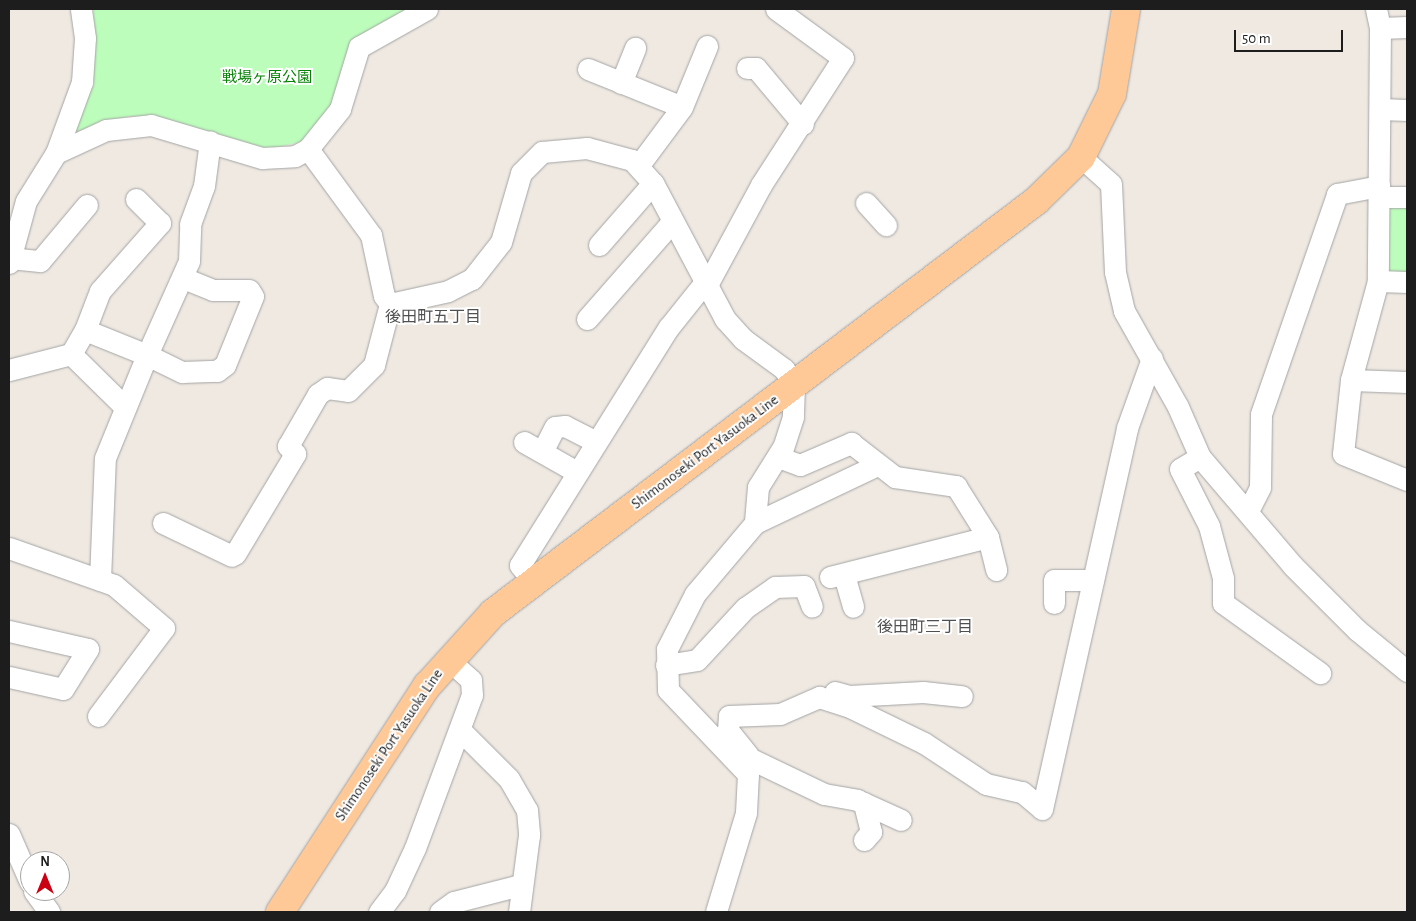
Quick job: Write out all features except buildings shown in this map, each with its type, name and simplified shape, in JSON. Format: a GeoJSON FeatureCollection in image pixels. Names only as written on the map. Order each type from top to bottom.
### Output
{"type":"FeatureCollection","features":[{"type":"Feature","properties":{"kind":"main road","name":"Shimonoseki Port Yasuoka Line"},"geometry":{"type":"LineString","coordinates":[[280,912],[387,743],[448,659],[532,580],[794,385],[1036,201],[1081,158],[1112,94],[1126,9]]}},
{"type":"Feature","properties":{"kind":"street"},"geometry":{"type":"LineString","coordinates":[[81,9],[82,82],[56,153],[26,201],[9,261],[40,260],[87,205]]}},
{"type":"Feature","properties":{"kind":"street"},"geometry":{"type":"LineString","coordinates":[[56,153],[81,139],[130,125],[167,127],[262,158],[295,156],[308,149],[342,105],[359,47],[427,9]]}},
{"type":"Feature","properties":{"kind":"street"},"geometry":{"type":"LineString","coordinates":[[532,580],[520,564],[669,326],[706,283],[761,185],[803,124],[843,58],[776,9]]}},
{"type":"Feature","properties":{"kind":"street"},"geometry":{"type":"LineString","coordinates":[[1407,27],[1378,18],[1380,109],[1378,281],[1351,380],[1343,454],[1407,480]]}},
{"type":"Feature","properties":{"kind":"street"},"geometry":{"type":"LineString","coordinates":[[639,165],[682,107],[707,46]]}},
{"type":"Feature","properties":{"kind":"street"},"geometry":{"type":"LineString","coordinates":[[621,83],[635,48]]}},
{"type":"Feature","properties":{"kind":"street"},"geometry":{"type":"LineString","coordinates":[[747,68],[756,68],[803,124]]}},
{"type":"Feature","properties":{"kind":"street"},"geometry":{"type":"LineString","coordinates":[[588,69],[682,107]]}},
{"type":"Feature","properties":{"kind":"street"},"geometry":{"type":"LineString","coordinates":[[1380,109],[1407,110]]}},
{"type":"Feature","properties":{"kind":"street"},"geometry":{"type":"LineString","coordinates":[[100,580],[105,458],[147,355],[183,278],[210,141]]}},
{"type":"Feature","properties":{"kind":"street"},"geometry":{"type":"LineString","coordinates":[[390,304],[448,291],[472,278],[501,242],[521,173],[542,152],[567,147],[601,150],[639,165],[653,183],[706,283],[738,334],[784,369],[794,385],[793,417],[778,457],[758,488],[756,523]]}},
{"type":"Feature","properties":{"kind":"street"},"geometry":{"type":"LineString","coordinates":[[308,149],[371,235],[384,296],[390,304]]}},
{"type":"Feature","properties":{"kind":"street"},"geometry":{"type":"LineString","coordinates":[[1081,158],[1111,184],[1118,293],[1134,332],[1152,358],[1200,458],[1248,511],[1293,566],[1357,630],[1407,671]]}},
{"type":"Feature","properties":{"kind":"street"},"geometry":{"type":"LineString","coordinates":[[599,245],[653,183]]}},
{"type":"Feature","properties":{"kind":"street"},"geometry":{"type":"LineString","coordinates":[[1248,511],[1260,488],[1262,414],[1337,194],[1379,192],[1407,198]]}},
{"type":"Feature","properties":{"kind":"street"},"geometry":{"type":"LineString","coordinates":[[9,370],[71,354],[85,330],[100,291],[160,223],[136,198]]}},
{"type":"Feature","properties":{"kind":"street"},"geometry":{"type":"LineString","coordinates":[[866,203],[886,225]]}},
{"type":"Feature","properties":{"kind":"street"},"geometry":{"type":"LineString","coordinates":[[587,319],[672,222]]}},
{"type":"Feature","properties":{"kind":"street"},"geometry":{"type":"LineString","coordinates":[[85,330],[147,355],[182,372],[217,371],[225,365],[253,296],[249,290],[213,290],[183,278]]}},
{"type":"Feature","properties":{"kind":"street"},"geometry":{"type":"LineString","coordinates":[[1378,281],[1407,282]]}},
{"type":"Feature","properties":{"kind":"street"},"geometry":{"type":"LineString","coordinates":[[163,523],[234,555],[295,454],[288,446],[318,394],[327,388],[348,391],[374,364],[390,304]]}},
{"type":"Feature","properties":{"kind":"street"},"geometry":{"type":"LineString","coordinates":[[71,354],[125,407]]}},
{"type":"Feature","properties":{"kind":"street"},"geometry":{"type":"LineString","coordinates":[[819,697],[852,708],[924,744],[986,784],[1022,792],[1042,808],[1127,428],[1152,358]]}},
{"type":"Feature","properties":{"kind":"street"},"geometry":{"type":"LineString","coordinates":[[1351,380],[1407,382]]}},
{"type":"Feature","properties":{"kind":"street"},"geometry":{"type":"LineString","coordinates":[[542,452],[555,427],[565,426],[596,442]]}},
{"type":"Feature","properties":{"kind":"street"},"geometry":{"type":"LineString","coordinates":[[524,442],[577,472]]}},
{"type":"Feature","properties":{"kind":"street"},"geometry":{"type":"LineString","coordinates":[[778,457],[800,465],[851,442],[875,466],[895,477],[956,486],[988,537],[996,570]]}},
{"type":"Feature","properties":{"kind":"street"},"geometry":{"type":"LineString","coordinates":[[1200,458],[1180,469],[1211,533],[1223,578],[1223,603],[1320,673]]}},
{"type":"Feature","properties":{"kind":"street"},"geometry":{"type":"LineString","coordinates":[[875,466],[756,523],[695,594],[670,639],[665,681],[672,697],[747,763],[824,794],[864,802],[901,820]]}},
{"type":"Feature","properties":{"kind":"street"},"geometry":{"type":"LineString","coordinates":[[853,607],[837,576],[988,537]]}},
{"type":"Feature","properties":{"kind":"street"},"geometry":{"type":"LineString","coordinates":[[9,548],[114,585],[164,628],[98,716]]}},
{"type":"Feature","properties":{"kind":"street"},"geometry":{"type":"LineString","coordinates":[[1054,603],[1054,580],[1093,580]]}},
{"type":"Feature","properties":{"kind":"street"},"geometry":{"type":"LineString","coordinates":[[666,665],[697,660],[745,608],[775,587],[804,586],[812,607]]}},
{"type":"Feature","properties":{"kind":"street"},"geometry":{"type":"LineString","coordinates":[[9,631],[88,649],[63,689],[9,677]]}},
{"type":"Feature","properties":{"kind":"street"},"geometry":{"type":"LineString","coordinates":[[379,912],[396,891],[411,857],[460,730],[474,686],[448,659]]}},
{"type":"Feature","properties":{"kind":"street"},"geometry":{"type":"LineString","coordinates":[[716,912],[746,813],[749,790],[747,763],[728,730],[729,716],[780,714],[819,697],[829,690],[849,696],[923,692],[962,696]]}},
{"type":"Feature","properties":{"kind":"street"},"geometry":{"type":"LineString","coordinates":[[460,730],[509,779],[527,810],[529,835],[520,885],[519,912]]}},
{"type":"Feature","properties":{"kind":"street"},"geometry":{"type":"LineString","coordinates":[[864,802],[871,832],[864,840]]}},
{"type":"Feature","properties":{"kind":"street"},"geometry":{"type":"LineString","coordinates":[[9,834],[20,859]]}},
{"type":"Feature","properties":{"kind":"street"},"geometry":{"type":"LineString","coordinates":[[440,912],[454,902],[520,885]]}},
{"type":"Feature","properties":{"kind":"street"},"geometry":{"type":"LineString","coordinates":[[41,901],[49,912]]}},
{"type":"Feature","properties":{"kind":"green space","name":"戦場ヶ原公園"},"geometry":{"type":"Polygon","coordinates":[[[94,9],[417,9],[380,26],[333,106],[304,141],[266,150],[151,117],[129,116],[75,132],[74,122],[94,85],[94,9]]]}},
{"type":"Feature","properties":{"kind":"green space"},"geometry":{"type":"Polygon","coordinates":[[[1394,204],[1407,204],[1407,275],[1393,274],[1387,268],[1389,209],[1394,204]]]}},
{"type":"Feature","properties":{"kind":"district","name":"後田町五丁目"},"geometry":{"type":"Point","coordinates":[433,317]}},
{"type":"Feature","properties":{"kind":"district","name":"後田町三丁目"},"geometry":{"type":"Point","coordinates":[925,627]}}]}
